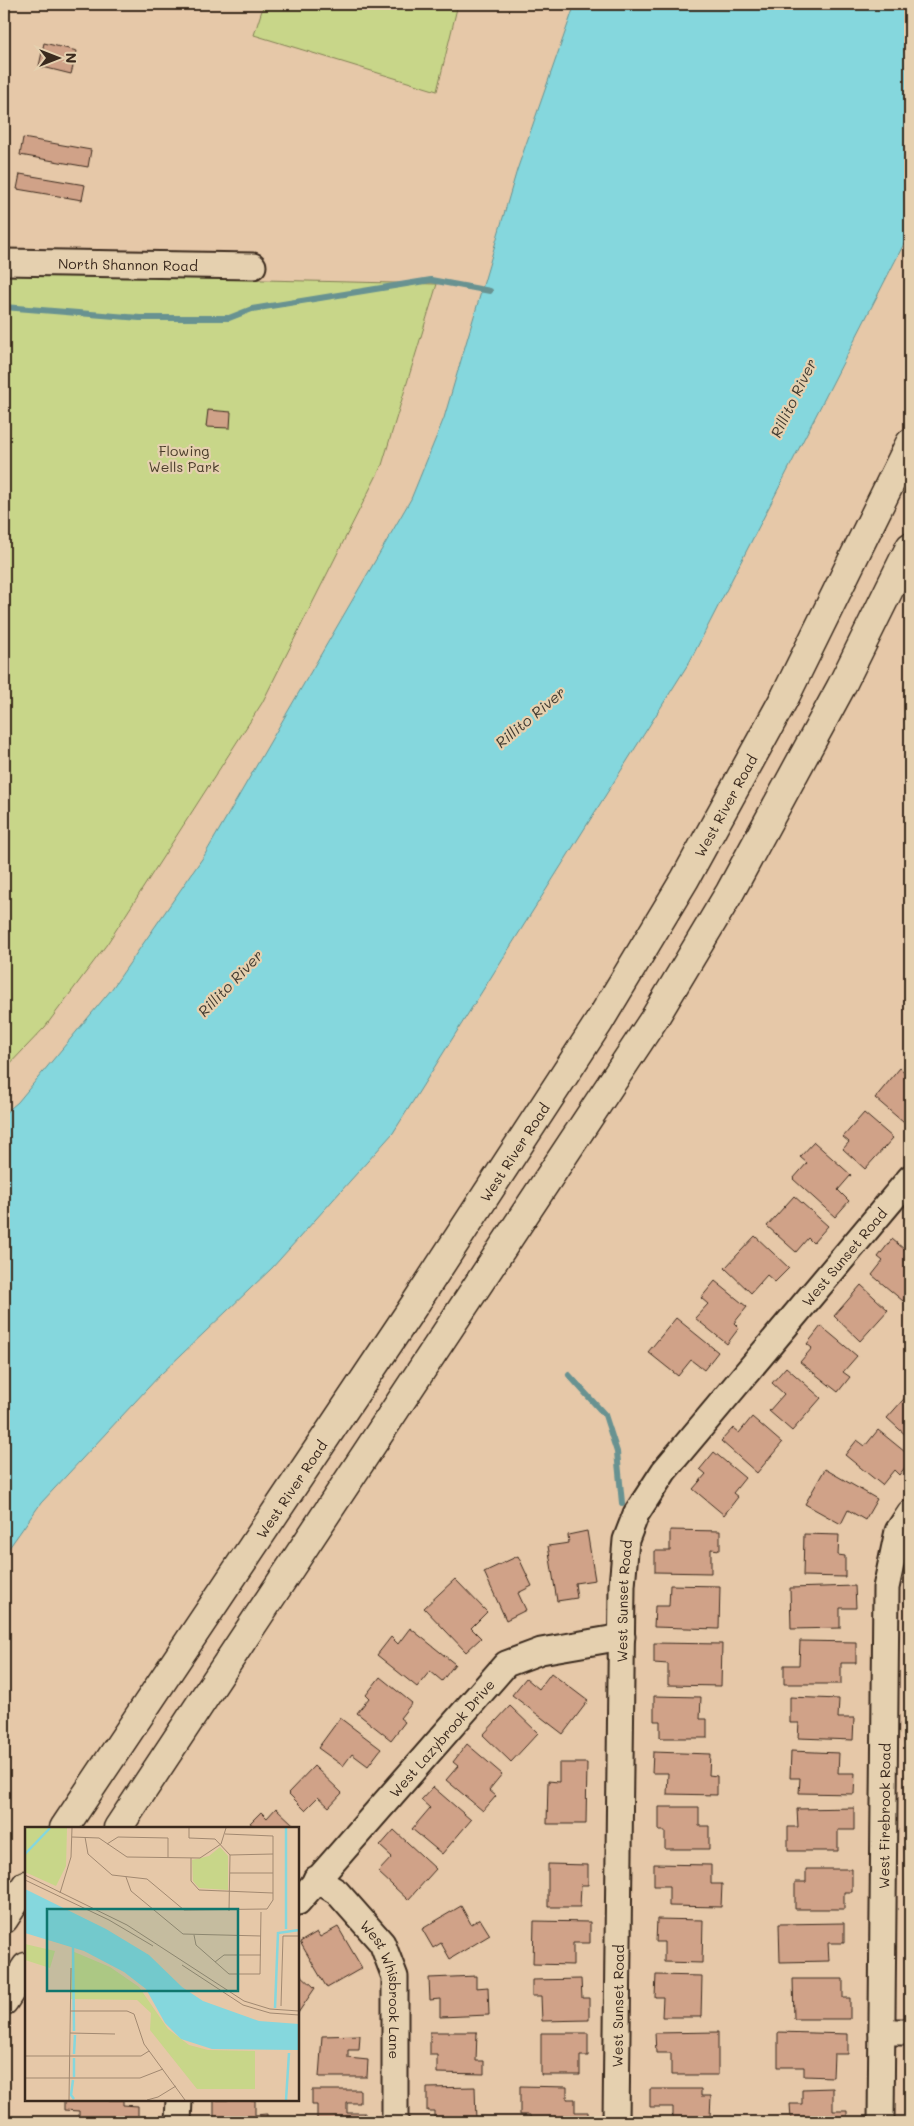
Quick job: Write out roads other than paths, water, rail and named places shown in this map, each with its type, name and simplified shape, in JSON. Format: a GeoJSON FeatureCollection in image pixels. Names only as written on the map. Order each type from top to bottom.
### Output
{"type":"FeatureCollection","features":[{"type":"Feature","properties":{"kind":"main road","name":"West River Road"},"geometry":{"type":"LineString","coordinates":[[65,1827],[421,1295],[599,1022],[685,879],[785,697],[910,443]]}},
{"type":"Feature","properties":{"kind":"main road"},"geometry":{"type":"LineString","coordinates":[[119,1827],[654,1019],[730,892],[837,696],[910,547]]}},
{"type":"Feature","properties":{"kind":"main road"},"geometry":{"type":"LineString","coordinates":[[278,1508],[313,1534]]}},
{"type":"Feature","properties":{"kind":"main road"},"geometry":{"type":"LineString","coordinates":[[4,1919],[25,1887]]}},
{"type":"Feature","properties":{"kind":"main road"},"geometry":{"type":"LineString","coordinates":[[4,2001],[25,1969]]}},
{"type":"Feature","properties":{"kind":"street","name":"North Shannon Road"},"geometry":{"type":"LineString","coordinates":[[4,262],[253,266]]}},
{"type":"Feature","properties":{"kind":"street","name":"West Sunset Road"},"geometry":{"type":"LineString","coordinates":[[616,2122],[622,1586],[626,1540],[636,1514],[664,1471],[910,1178]]}},
{"type":"Feature","properties":{"kind":"street","name":"West Firebrook Road"},"geometry":{"type":"LineString","coordinates":[[881,2122],[886,1588],[898,1531],[910,1513]]}},
{"type":"Feature","properties":{"kind":"street","name":"West Lazybrook Drive"},"geometry":{"type":"LineString","coordinates":[[299,1901],[316,1879],[506,1664],[541,1651],[622,1637]]}},
{"type":"Feature","properties":{"kind":"street","name":"West Whisbrook Lane"},"geometry":{"type":"LineString","coordinates":[[316,1879],[337,1892],[382,1943],[395,1978],[396,2122]]}},
{"type":"Feature","properties":{"kind":"street"},"geometry":{"type":"LineString","coordinates":[[882,2032],[910,2032]]}},
{"type":"Feature","properties":{"kind":"street"},"geometry":{"type":"LineString","coordinates":[[178,2122],[179,2101]]}},
{"type":"Feature","properties":{"kind":"water","name":"Rillito River"},"geometry":{"type":"Polygon","coordinates":[[[575,4],[910,4],[910,232],[690,661],[393,1133],[272,1268],[160,1375],[41,1503],[4,1555],[4,1114],[18,1102],[111,990],[204,856],[411,499],[444,418],[517,170],[575,4]]]}},
{"type":"Feature","properties":{"kind":"waterway"},"geometry":{"type":"LineString","coordinates":[[4,307],[140,318],[229,318],[252,309],[431,280],[490,291]]}},
{"type":"Feature","properties":{"kind":"waterway"},"geometry":{"type":"LineString","coordinates":[[569,1375],[605,1415],[617,1452],[622,1503]]}},
{"type":"Feature","properties":{"kind":"park label","name":"Flowing Wells Park"},"geometry":{"type":"Point","coordinates":[184,458]}}]}
